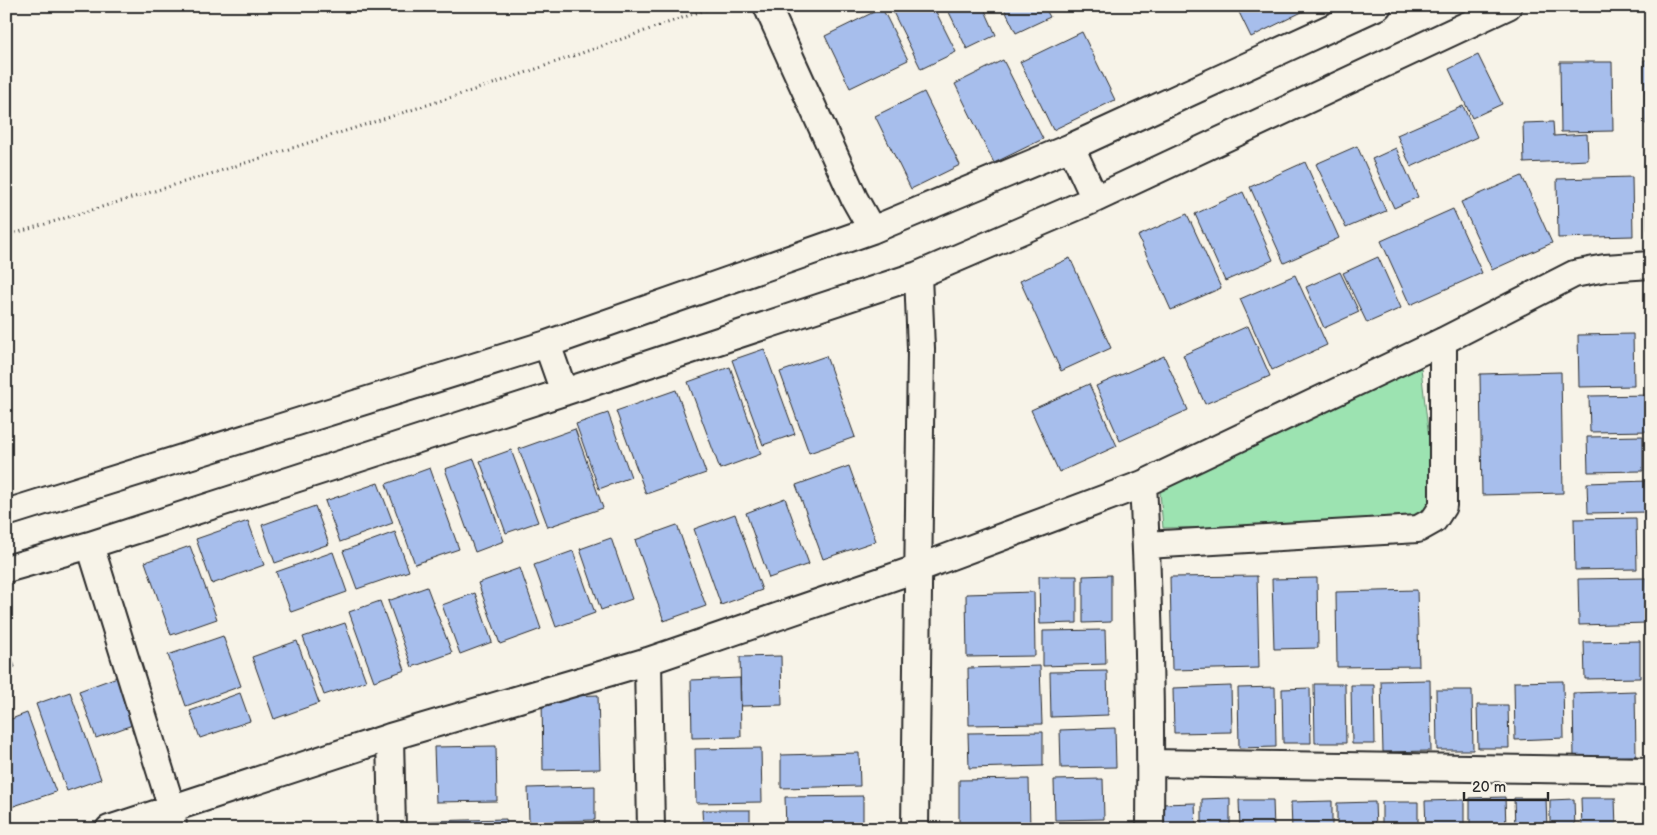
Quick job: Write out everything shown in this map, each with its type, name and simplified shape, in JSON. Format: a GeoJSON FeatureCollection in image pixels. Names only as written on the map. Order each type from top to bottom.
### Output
{"type":"FeatureCollection","features":[{"type":"Feature","properties":{"kind":"street"},"geometry":{"type":"LineString","coordinates":[[768,6],[854,198],[872,230]]}},
{"type":"Feature","properties":{"kind":"street"},"geometry":{"type":"LineString","coordinates":[[6,513],[547,344],[872,230],[1071,147],[1378,6]]}},
{"type":"Feature","properties":{"kind":"street"},"geometry":{"type":"LineString","coordinates":[[6,569],[90,544],[564,392],[918,275],[1095,200],[1508,6]]}},
{"type":"Feature","properties":{"kind":"street"},"geometry":{"type":"LineString","coordinates":[[1071,147],[1095,200]]}},
{"type":"Feature","properties":{"kind":"street"},"geometry":{"type":"LineString","coordinates":[[109,829],[173,819],[390,737],[648,661],[919,568],[1143,484],[1443,341],[1574,274],[1605,268],[1651,266]]}},
{"type":"Feature","properties":{"kind":"street"},"geometry":{"type":"LineString","coordinates":[[915,829],[921,349],[918,275]]}},
{"type":"Feature","properties":{"kind":"street"},"geometry":{"type":"LineString","coordinates":[[1146,545],[1418,529],[1434,520],[1442,506],[1443,341]]}},
{"type":"Feature","properties":{"kind":"street"},"geometry":{"type":"LineString","coordinates":[[547,344],[564,392]]}},
{"type":"Feature","properties":{"kind":"street"},"geometry":{"type":"LineString","coordinates":[[1143,484],[1151,763],[1150,829]]}},
{"type":"Feature","properties":{"kind":"street"},"geometry":{"type":"LineString","coordinates":[[90,544],[173,819]]}},
{"type":"Feature","properties":{"kind":"street"},"geometry":{"type":"LineString","coordinates":[[648,661],[651,829]]}},
{"type":"Feature","properties":{"kind":"street"},"geometry":{"type":"LineString","coordinates":[[390,737],[392,829]]}},
{"type":"Feature","properties":{"kind":"street"},"geometry":{"type":"LineString","coordinates":[[1151,763],[1651,771]]}},
{"type":"Feature","properties":{"kind":"path"},"geometry":{"type":"LineString","coordinates":[[6,236],[217,172],[481,88],[716,6]]}},
{"type":"Feature","properties":{"kind":"green space"},"geometry":{"type":"Polygon","coordinates":[[[1421,368],[1436,502],[1412,525],[1163,528],[1159,480],[1421,368]]]}},
{"type":"Feature","properties":{"kind":"building"},"geometry":{"type":"Polygon","coordinates":[[[890,6],[933,6],[956,52],[921,69],[890,6]]]}},
{"type":"Feature","properties":{"kind":"building"},"geometry":{"type":"Polygon","coordinates":[[[946,6],[983,6],[996,35],[967,49],[946,6]]]}},
{"type":"Feature","properties":{"kind":"building"},"geometry":{"type":"Polygon","coordinates":[[[1003,6],[1044,6],[1050,17],[1016,33],[1003,6]]]}},
{"type":"Feature","properties":{"kind":"building"},"geometry":{"type":"Polygon","coordinates":[[[1060,6],[1071,6],[1062,11],[1060,6]]]}},
{"type":"Feature","properties":{"kind":"building"},"geometry":{"type":"Polygon","coordinates":[[[1236,6],[1306,6],[1308,9],[1251,37],[1236,6]]]}},
{"type":"Feature","properties":{"kind":"building"},"geometry":{"type":"Polygon","coordinates":[[[882,8],[908,60],[850,88],[825,36],[882,8]]]}},
{"type":"Feature","properties":{"kind":"building"},"geometry":{"type":"Polygon","coordinates":[[[1082,32],[1115,100],[1053,130],[1020,62],[1082,32]]]}},
{"type":"Feature","properties":{"kind":"building"},"geometry":{"type":"Polygon","coordinates":[[[1478,55],[1502,104],[1472,118],[1449,69],[1478,55]]]}},
{"type":"Feature","properties":{"kind":"building"},"geometry":{"type":"Polygon","coordinates":[[[1003,60],[1043,139],[994,163],[955,84],[1003,60]]]}},
{"type":"Feature","properties":{"kind":"building"},"geometry":{"type":"Polygon","coordinates":[[[1644,60],[1651,60],[1651,123],[1645,124],[1644,60]]]}},
{"type":"Feature","properties":{"kind":"building"},"geometry":{"type":"Polygon","coordinates":[[[1560,62],[1612,62],[1613,131],[1561,132],[1560,62]]]}},
{"type":"Feature","properties":{"kind":"building"},"geometry":{"type":"Polygon","coordinates":[[[924,92],[960,165],[911,189],[875,116],[924,92]]]}},
{"type":"Feature","properties":{"kind":"building"},"geometry":{"type":"Polygon","coordinates":[[[1463,106],[1477,137],[1411,167],[1397,135],[1463,106]]]}},
{"type":"Feature","properties":{"kind":"building"},"geometry":{"type":"Polygon","coordinates":[[[1553,122],[1554,136],[1587,134],[1588,160],[1524,163],[1523,123],[1553,122]]]}},
{"type":"Feature","properties":{"kind":"building"},"geometry":{"type":"Polygon","coordinates":[[[1357,146],[1386,211],[1346,228],[1316,164],[1357,146]]]}},
{"type":"Feature","properties":{"kind":"building"},"geometry":{"type":"Polygon","coordinates":[[[1396,148],[1418,197],[1394,208],[1372,159],[1396,148]]]}},
{"type":"Feature","properties":{"kind":"building"},"geometry":{"type":"Polygon","coordinates":[[[1305,162],[1339,238],[1284,263],[1250,187],[1305,162]]]}},
{"type":"Feature","properties":{"kind":"building"},"geometry":{"type":"Polygon","coordinates":[[[1646,165],[1651,165],[1651,230],[1648,230],[1646,165]]]}},
{"type":"Feature","properties":{"kind":"building"},"geometry":{"type":"Polygon","coordinates":[[[1522,176],[1552,243],[1492,270],[1461,202],[1522,176]]]}},
{"type":"Feature","properties":{"kind":"building"},"geometry":{"type":"Polygon","coordinates":[[[1632,177],[1633,236],[1558,238],[1557,179],[1632,177]]]}},
{"type":"Feature","properties":{"kind":"building"},"geometry":{"type":"Polygon","coordinates":[[[1243,192],[1273,260],[1225,281],[1195,214],[1243,192]]]}},
{"type":"Feature","properties":{"kind":"building"},"geometry":{"type":"Polygon","coordinates":[[[1453,209],[1482,273],[1410,305],[1381,241],[1453,209]]]}},
{"type":"Feature","properties":{"kind":"building"},"geometry":{"type":"Polygon","coordinates":[[[1187,214],[1221,288],[1171,310],[1138,236],[1187,214]]]}},
{"type":"Feature","properties":{"kind":"building"},"geometry":{"type":"Polygon","coordinates":[[[1378,257],[1401,308],[1367,323],[1343,273],[1378,257]]]}},
{"type":"Feature","properties":{"kind":"building"},"geometry":{"type":"Polygon","coordinates":[[[1070,258],[1111,348],[1061,371],[1020,281],[1070,258]]]}},
{"type":"Feature","properties":{"kind":"building"},"geometry":{"type":"Polygon","coordinates":[[[1340,272],[1359,312],[1324,328],[1306,287],[1340,272]]]}},
{"type":"Feature","properties":{"kind":"building"},"geometry":{"type":"Polygon","coordinates":[[[1295,275],[1327,345],[1272,370],[1240,299],[1295,275]]]}},
{"type":"Feature","properties":{"kind":"building"},"geometry":{"type":"Polygon","coordinates":[[[1248,326],[1270,376],[1205,404],[1183,355],[1248,326]]]}},
{"type":"Feature","properties":{"kind":"building"},"geometry":{"type":"Polygon","coordinates":[[[1633,334],[1634,386],[1579,387],[1578,335],[1633,334]]]}},
{"type":"Feature","properties":{"kind":"building"},"geometry":{"type":"Polygon","coordinates":[[[764,349],[795,434],[763,445],[732,360],[764,349]]]}},
{"type":"Feature","properties":{"kind":"building"},"geometry":{"type":"Polygon","coordinates":[[[826,356],[855,437],[809,453],[780,372],[826,356]]]}},
{"type":"Feature","properties":{"kind":"building"},"geometry":{"type":"Polygon","coordinates":[[[1164,356],[1188,410],[1120,441],[1096,386],[1164,356]]]}},
{"type":"Feature","properties":{"kind":"building"},"geometry":{"type":"Polygon","coordinates":[[[730,367],[761,454],[720,469],[688,382],[730,367]]]}},
{"type":"Feature","properties":{"kind":"building"},"geometry":{"type":"Polygon","coordinates":[[[1561,372],[1563,493],[1482,495],[1480,374],[1561,372]]]}},
{"type":"Feature","properties":{"kind":"building"},"geometry":{"type":"Polygon","coordinates":[[[1089,384],[1117,446],[1059,472],[1031,410],[1089,384]]]}},
{"type":"Feature","properties":{"kind":"building"},"geometry":{"type":"Polygon","coordinates":[[[676,390],[706,473],[646,494],[616,411],[676,390]]]}},
{"type":"Feature","properties":{"kind":"building"},"geometry":{"type":"Polygon","coordinates":[[[1651,395],[1651,431],[1590,432],[1589,396],[1651,395]]]}},
{"type":"Feature","properties":{"kind":"building"},"geometry":{"type":"Polygon","coordinates":[[[608,413],[631,477],[599,489],[576,424],[608,413]]]}},
{"type":"Feature","properties":{"kind":"building"},"geometry":{"type":"Polygon","coordinates":[[[575,429],[603,508],[548,527],[519,449],[575,429]]]}},
{"type":"Feature","properties":{"kind":"building"},"geometry":{"type":"Polygon","coordinates":[[[1643,436],[1643,471],[1588,472],[1587,437],[1643,436]]]}},
{"type":"Feature","properties":{"kind":"building"},"geometry":{"type":"Polygon","coordinates":[[[511,450],[538,522],[506,533],[480,461],[511,450]]]}},
{"type":"Feature","properties":{"kind":"building"},"geometry":{"type":"Polygon","coordinates":[[[474,459],[504,541],[475,552],[445,469],[474,459]]]}},
{"type":"Feature","properties":{"kind":"building"},"geometry":{"type":"Polygon","coordinates":[[[849,466],[876,541],[823,559],[796,485],[849,466]]]}},
{"type":"Feature","properties":{"kind":"building"},"geometry":{"type":"Polygon","coordinates":[[[430,468],[459,549],[415,564],[386,484],[430,468]]]}},
{"type":"Feature","properties":{"kind":"building"},"geometry":{"type":"Polygon","coordinates":[[[1648,481],[1649,512],[1588,513],[1587,483],[1648,481]]]}},
{"type":"Feature","properties":{"kind":"building"},"geometry":{"type":"Polygon","coordinates":[[[378,483],[393,523],[340,542],[325,501],[378,483]]]}},
{"type":"Feature","properties":{"kind":"building"},"geometry":{"type":"Polygon","coordinates":[[[785,498],[809,564],[769,578],[746,513],[785,498]]]}},
{"type":"Feature","properties":{"kind":"building"},"geometry":{"type":"Polygon","coordinates":[[[315,506],[329,544],[275,563],[262,525],[315,506]]]}},
{"type":"Feature","properties":{"kind":"building"},"geometry":{"type":"Polygon","coordinates":[[[735,514],[762,590],[721,605],[694,529],[735,514]]]}},
{"type":"Feature","properties":{"kind":"building"},"geometry":{"type":"Polygon","coordinates":[[[1636,518],[1637,569],[1575,570],[1574,519],[1636,518]]]}},
{"type":"Feature","properties":{"kind":"building"},"geometry":{"type":"Polygon","coordinates":[[[248,521],[264,565],[212,584],[196,539],[248,521]]]}},
{"type":"Feature","properties":{"kind":"building"},"geometry":{"type":"Polygon","coordinates":[[[677,525],[706,606],[664,621],[635,540],[677,525]]]}},
{"type":"Feature","properties":{"kind":"building"},"geometry":{"type":"Polygon","coordinates":[[[395,532],[409,571],[357,589],[343,551],[395,532]]]}},
{"type":"Feature","properties":{"kind":"building"},"geometry":{"type":"Polygon","coordinates":[[[611,538],[632,599],[601,610],[580,549],[611,538]]]}},
{"type":"Feature","properties":{"kind":"building"},"geometry":{"type":"Polygon","coordinates":[[[190,546],[217,619],[171,635],[145,562],[190,546]]]}},
{"type":"Feature","properties":{"kind":"building"},"geometry":{"type":"Polygon","coordinates":[[[573,551],[595,613],[556,627],[534,565],[573,551]]]}},
{"type":"Feature","properties":{"kind":"building"},"geometry":{"type":"Polygon","coordinates":[[[333,552],[347,592],[291,612],[276,572],[333,552]]]}},
{"type":"Feature","properties":{"kind":"building"},"geometry":{"type":"Polygon","coordinates":[[[520,568],[541,629],[500,644],[478,583],[520,568]]]}},
{"type":"Feature","properties":{"kind":"building"},"geometry":{"type":"Polygon","coordinates":[[[1111,575],[1111,622],[1083,623],[1083,576],[1111,575]]]}},
{"type":"Feature","properties":{"kind":"building"},"geometry":{"type":"Polygon","coordinates":[[[1039,576],[1077,576],[1077,623],[1040,624],[1039,576]]]}},
{"type":"Feature","properties":{"kind":"building"},"geometry":{"type":"Polygon","coordinates":[[[1257,576],[1259,668],[1172,670],[1170,577],[1257,576]]]}},
{"type":"Feature","properties":{"kind":"building"},"geometry":{"type":"Polygon","coordinates":[[[1317,578],[1318,648],[1274,649],[1272,579],[1317,578]]]}},
{"type":"Feature","properties":{"kind":"building"},"geometry":{"type":"Polygon","coordinates":[[[1646,578],[1647,623],[1579,625],[1578,579],[1646,578]]]}},
{"type":"Feature","properties":{"kind":"building"},"geometry":{"type":"Polygon","coordinates":[[[427,587],[452,653],[412,667],[388,601],[427,587]]]}},
{"type":"Feature","properties":{"kind":"building"},"geometry":{"type":"Polygon","coordinates":[[[1417,590],[1419,666],[1337,667],[1336,592],[1417,590]]]}},
{"type":"Feature","properties":{"kind":"building"},"geometry":{"type":"Polygon","coordinates":[[[1034,592],[1035,656],[967,657],[966,594],[1034,592]]]}},
{"type":"Feature","properties":{"kind":"building"},"geometry":{"type":"Polygon","coordinates":[[[475,593],[492,642],[460,654],[442,605],[475,593]]]}},
{"type":"Feature","properties":{"kind":"building"},"geometry":{"type":"Polygon","coordinates":[[[380,601],[405,670],[374,681],[349,612],[380,601]]]}},
{"type":"Feature","properties":{"kind":"building"},"geometry":{"type":"Polygon","coordinates":[[[345,623],[366,681],[324,695],[303,637],[345,623]]]}},
{"type":"Feature","properties":{"kind":"building"},"geometry":{"type":"Polygon","coordinates":[[[1105,630],[1106,664],[1043,666],[1043,631],[1105,630]]]}},
{"type":"Feature","properties":{"kind":"building"},"geometry":{"type":"Polygon","coordinates":[[[223,636],[241,686],[186,706],[168,655],[223,636]]]}},
{"type":"Feature","properties":{"kind":"building"},"geometry":{"type":"Polygon","coordinates":[[[297,641],[319,703],[274,719],[252,657],[297,641]]]}},
{"type":"Feature","properties":{"kind":"building"},"geometry":{"type":"Polygon","coordinates":[[[1640,641],[1640,678],[1585,679],[1584,642],[1640,641]]]}},
{"type":"Feature","properties":{"kind":"building"},"geometry":{"type":"Polygon","coordinates":[[[6,643],[15,667],[6,670],[6,643]]]}},
{"type":"Feature","properties":{"kind":"building"},"geometry":{"type":"Polygon","coordinates":[[[781,656],[782,705],[741,706],[740,657],[781,656]]]}},
{"type":"Feature","properties":{"kind":"building"},"geometry":{"type":"Polygon","coordinates":[[[1040,666],[1042,724],[969,725],[968,668],[1040,666]]]}},
{"type":"Feature","properties":{"kind":"building"},"geometry":{"type":"Polygon","coordinates":[[[1107,671],[1108,715],[1051,717],[1050,672],[1107,671]]]}},
{"type":"Feature","properties":{"kind":"building"},"geometry":{"type":"Polygon","coordinates":[[[120,676],[138,723],[96,738],[79,691],[120,676]]]}},
{"type":"Feature","properties":{"kind":"building"},"geometry":{"type":"Polygon","coordinates":[[[740,678],[741,737],[692,738],[691,680],[740,678]]]}},
{"type":"Feature","properties":{"kind":"building"},"geometry":{"type":"Polygon","coordinates":[[[1430,680],[1431,751],[1383,752],[1381,681],[1430,680]]]}},
{"type":"Feature","properties":{"kind":"building"},"geometry":{"type":"Polygon","coordinates":[[[1563,681],[1564,738],[1515,740],[1514,682],[1563,681]]]}},
{"type":"Feature","properties":{"kind":"building"},"geometry":{"type":"Polygon","coordinates":[[[1314,684],[1345,684],[1346,743],[1315,743],[1314,684]]]}},
{"type":"Feature","properties":{"kind":"building"},"geometry":{"type":"Polygon","coordinates":[[[1351,685],[1374,685],[1375,744],[1352,744],[1351,685]]]}},
{"type":"Feature","properties":{"kind":"building"},"geometry":{"type":"Polygon","coordinates":[[[1231,686],[1232,732],[1174,733],[1173,688],[1231,686]]]}},
{"type":"Feature","properties":{"kind":"building"},"geometry":{"type":"Polygon","coordinates":[[[1275,687],[1276,747],[1239,748],[1238,688],[1275,687]]]}},
{"type":"Feature","properties":{"kind":"building"},"geometry":{"type":"Polygon","coordinates":[[[1310,688],[1311,743],[1283,743],[1282,689],[1310,688]]]}},
{"type":"Feature","properties":{"kind":"building"},"geometry":{"type":"Polygon","coordinates":[[[1436,690],[1472,690],[1473,750],[1437,750],[1436,690]]]}},
{"type":"Feature","properties":{"kind":"building"},"geometry":{"type":"Polygon","coordinates":[[[1635,691],[1636,756],[1574,758],[1573,693],[1635,691]]]}},
{"type":"Feature","properties":{"kind":"building"},"geometry":{"type":"Polygon","coordinates":[[[70,692],[101,779],[67,791],[36,704],[70,692]]]}},
{"type":"Feature","properties":{"kind":"building"},"geometry":{"type":"Polygon","coordinates":[[[240,693],[250,721],[200,738],[190,711],[240,693]]]}},
{"type":"Feature","properties":{"kind":"building"},"geometry":{"type":"Polygon","coordinates":[[[598,695],[600,769],[543,770],[542,697],[598,695]]]}},
{"type":"Feature","properties":{"kind":"building"},"geometry":{"type":"Polygon","coordinates":[[[1477,705],[1508,705],[1509,748],[1478,748],[1477,705]]]}},
{"type":"Feature","properties":{"kind":"building"},"geometry":{"type":"Polygon","coordinates":[[[27,713],[56,792],[8,808],[6,802],[6,721],[27,713]]]}},
{"type":"Feature","properties":{"kind":"building"},"geometry":{"type":"Polygon","coordinates":[[[1115,728],[1116,767],[1061,768],[1060,730],[1115,728]]]}},
{"type":"Feature","properties":{"kind":"building"},"geometry":{"type":"Polygon","coordinates":[[[1043,732],[1043,766],[969,768],[968,733],[1043,732]]]}},
{"type":"Feature","properties":{"kind":"building"},"geometry":{"type":"Polygon","coordinates":[[[496,746],[497,801],[436,802],[434,747],[496,746]]]}},
{"type":"Feature","properties":{"kind":"building"},"geometry":{"type":"Polygon","coordinates":[[[761,748],[762,802],[696,803],[695,749],[761,748]]]}},
{"type":"Feature","properties":{"kind":"building"},"geometry":{"type":"Polygon","coordinates":[[[859,753],[860,786],[781,788],[781,755],[859,753]]]}},
{"type":"Feature","properties":{"kind":"building"},"geometry":{"type":"Polygon","coordinates":[[[1029,779],[1030,829],[959,829],[959,780],[1029,779]]]}},
{"type":"Feature","properties":{"kind":"building"},"geometry":{"type":"Polygon","coordinates":[[[1103,779],[1104,819],[1055,820],[1054,780],[1103,779]]]}},
{"type":"Feature","properties":{"kind":"building"},"geometry":{"type":"Polygon","coordinates":[[[595,786],[595,820],[529,822],[528,788],[595,786]]]}},
{"type":"Feature","properties":{"kind":"building"},"geometry":{"type":"Polygon","coordinates":[[[863,796],[863,829],[786,829],[785,797],[863,796]]]}},
{"type":"Feature","properties":{"kind":"building"},"geometry":{"type":"Polygon","coordinates":[[[1505,797],[1506,829],[1470,829],[1470,798],[1505,797]]]}},
{"type":"Feature","properties":{"kind":"building"},"geometry":{"type":"Polygon","coordinates":[[[1230,798],[1230,829],[1202,829],[1202,799],[1230,798]]]}},
{"type":"Feature","properties":{"kind":"building"},"geometry":{"type":"Polygon","coordinates":[[[1514,798],[1546,798],[1547,829],[1515,829],[1514,798]]]}},
{"type":"Feature","properties":{"kind":"building"},"geometry":{"type":"Polygon","coordinates":[[[1581,798],[1615,798],[1616,829],[1582,829],[1581,798]]]}},
{"type":"Feature","properties":{"kind":"building"},"geometry":{"type":"Polygon","coordinates":[[[1574,799],[1575,829],[1550,829],[1550,800],[1574,799]]]}},
{"type":"Feature","properties":{"kind":"building"},"geometry":{"type":"Polygon","coordinates":[[[1239,800],[1273,800],[1274,829],[1240,829],[1239,800]]]}},
{"type":"Feature","properties":{"kind":"building"},"geometry":{"type":"Polygon","coordinates":[[[1464,800],[1464,829],[1426,829],[1425,801],[1464,800]]]}},
{"type":"Feature","properties":{"kind":"building"},"geometry":{"type":"Polygon","coordinates":[[[1332,801],[1332,829],[1292,829],[1291,802],[1332,801]]]}},
{"type":"Feature","properties":{"kind":"building"},"geometry":{"type":"Polygon","coordinates":[[[1375,802],[1376,829],[1337,829],[1337,803],[1375,802]]]}},
{"type":"Feature","properties":{"kind":"building"},"geometry":{"type":"Polygon","coordinates":[[[1382,802],[1418,802],[1418,829],[1382,829],[1382,802]]]}},
{"type":"Feature","properties":{"kind":"building"},"geometry":{"type":"Polygon","coordinates":[[[1195,803],[1196,829],[1162,829],[1161,804],[1195,803]]]}},
{"type":"Feature","properties":{"kind":"building"},"geometry":{"type":"Polygon","coordinates":[[[702,810],[750,810],[750,829],[703,829],[702,810]]]}},
{"type":"Feature","properties":{"kind":"building"},"geometry":{"type":"Polygon","coordinates":[[[506,819],[507,829],[429,829],[429,821],[506,819]]]}},
{"type":"Feature","properties":{"kind":"building"},"geometry":{"type":"Polygon","coordinates":[[[1102,826],[1102,829],[1059,829],[1059,827],[1102,826]]]}}]}
